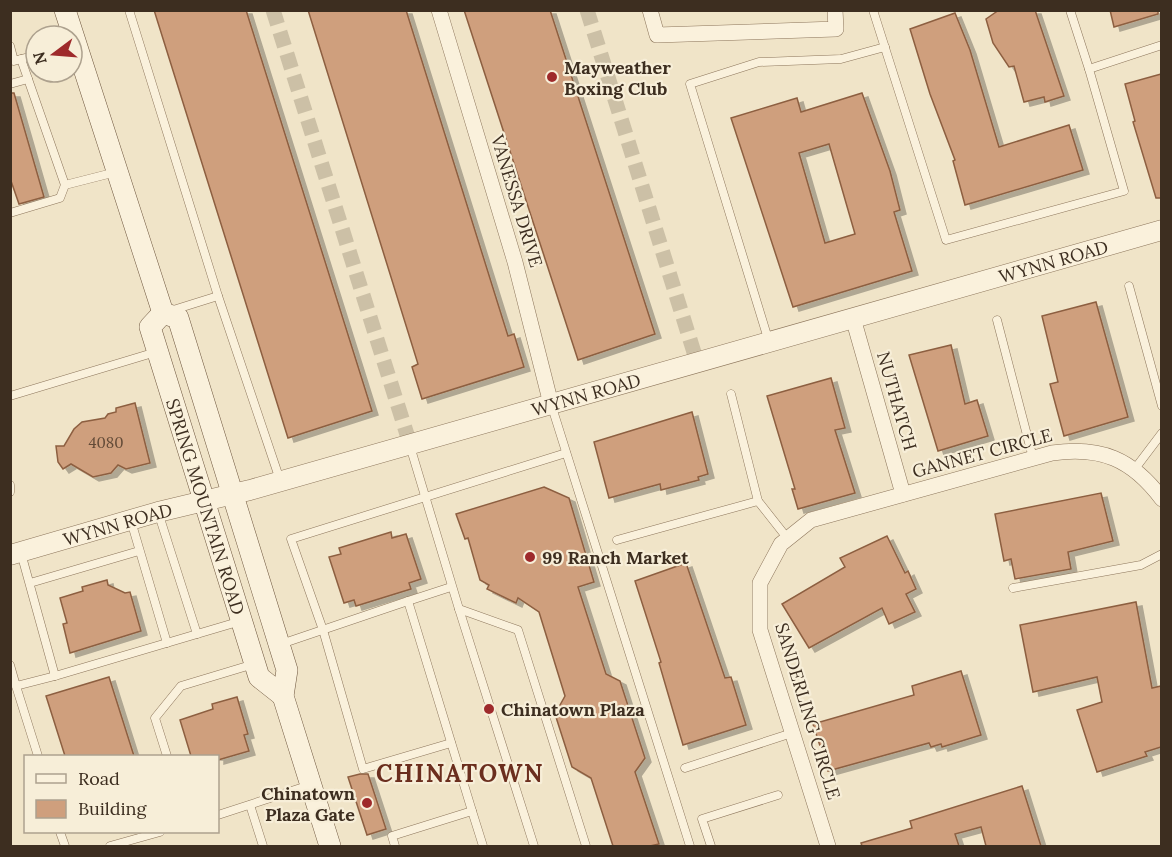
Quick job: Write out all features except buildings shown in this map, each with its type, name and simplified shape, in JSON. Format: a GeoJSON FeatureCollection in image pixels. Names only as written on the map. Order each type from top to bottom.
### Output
{"type":"FeatureCollection","features":[{"type":"Feature","properties":{"kind":"main road","name":"SPRING MOUNTAIN ROAD"},"geometry":{"type":"LineString","coordinates":[[84,74],[163,313]]}},
{"type":"Feature","properties":{"kind":"main road","name":"SPRING MOUNTAIN ROAD"},"geometry":{"type":"LineString","coordinates":[[163,313],[150,327],[242,621],[260,676],[283,696]]}},
{"type":"Feature","properties":{"kind":"main road","name":"SPRING MOUNTAIN ROAD"},"geometry":{"type":"LineString","coordinates":[[163,313],[178,318],[287,670],[283,696],[330,846]]}},
{"type":"Feature","properties":{"kind":"street","name":"VANESSA DRIVE"},"geometry":{"type":"LineString","coordinates":[[439,10],[515,262],[551,404]]}},
{"type":"Feature","properties":{"kind":"street"},"geometry":{"type":"LineString","coordinates":[[650,10],[657,34],[836,29],[835,10]]}},
{"type":"Feature","properties":{"kind":"street","name":"WYNN ROAD"},"geometry":{"type":"LineString","coordinates":[[16,553],[158,512],[205,502],[280,481],[1161,230]]}},
{"type":"Feature","properties":{"kind":"street","name":"NUTHATCH"},"geometry":{"type":"LineString","coordinates":[[853,318],[903,494]]}},
{"type":"Feature","properties":{"kind":"street","name":"GANNET CIRCLE"},"geometry":{"type":"LineString","coordinates":[[903,494],[1033,458],[1077,449],[1111,455],[1146,478],[1161,499]]}},
{"type":"Feature","properties":{"kind":"street","name":"SANDERLING CIRCLE"},"geometry":{"type":"LineString","coordinates":[[828,846],[760,630],[760,583],[781,544],[811,520],[903,494]]}},
{"type":"Feature","properties":{"kind":"lane"},"geometry":{"type":"LineString","coordinates":[[129,10],[218,296],[280,481]]}},
{"type":"Feature","properties":{"kind":"lane"},"geometry":{"type":"LineString","coordinates":[[873,10],[946,240],[1124,191],[1070,10]]}},
{"type":"Feature","properties":{"kind":"lane"},"geometry":{"type":"LineString","coordinates":[[1089,69],[1161,45]]}},
{"type":"Feature","properties":{"kind":"lane"},"geometry":{"type":"LineString","coordinates":[[10,46],[14,61],[24,58]]}},
{"type":"Feature","properties":{"kind":"lane"},"geometry":{"type":"LineString","coordinates":[[769,342],[690,84],[759,62],[841,59],[885,47]]}},
{"type":"Feature","properties":{"kind":"lane"},"geometry":{"type":"LineString","coordinates":[[21,59],[24,68]]}},
{"type":"Feature","properties":{"kind":"lane"},"geometry":{"type":"LineString","coordinates":[[10,213],[60,198],[64,185],[30,84]]}},
{"type":"Feature","properties":{"kind":"lane"},"geometry":{"type":"LineString","coordinates":[[64,185],[117,171]]}},
{"type":"Feature","properties":{"kind":"lane"},"geometry":{"type":"LineString","coordinates":[[1129,286],[1161,406]]}},
{"type":"Feature","properties":{"kind":"lane"},"geometry":{"type":"LineString","coordinates":[[163,313],[218,296]]}},
{"type":"Feature","properties":{"kind":"lane"},"geometry":{"type":"LineString","coordinates":[[997,320],[1033,458]]}},
{"type":"Feature","properties":{"kind":"lane"},"geometry":{"type":"LineString","coordinates":[[10,396],[158,352]]}},
{"type":"Feature","properties":{"kind":"lane"},"geometry":{"type":"LineString","coordinates":[[731,394],[758,501],[788,538]]}},
{"type":"Feature","properties":{"kind":"lane"},"geometry":{"type":"LineString","coordinates":[[551,404],[690,846]]}},
{"type":"Feature","properties":{"kind":"lane"},"geometry":{"type":"LineString","coordinates":[[1134,470],[1161,433]]}},
{"type":"Feature","properties":{"kind":"lane"},"geometry":{"type":"LineString","coordinates":[[410,444],[451,587],[534,846]]}},
{"type":"Feature","properties":{"kind":"lane"},"geometry":{"type":"LineString","coordinates":[[451,743],[363,769],[322,630],[291,539],[566,453]]}},
{"type":"Feature","properties":{"kind":"lane"},"geometry":{"type":"LineString","coordinates":[[10,485],[10,492]]}},
{"type":"Feature","properties":{"kind":"lane"},"geometry":{"type":"LineString","coordinates":[[617,540],[758,501]]}},
{"type":"Feature","properties":{"kind":"lane"},"geometry":{"type":"LineString","coordinates":[[158,512],[197,634]]}},
{"type":"Feature","properties":{"kind":"lane"},"geometry":{"type":"LineString","coordinates":[[130,520],[166,643]]}},
{"type":"Feature","properties":{"kind":"lane"},"geometry":{"type":"LineString","coordinates":[[30,583],[139,551]]}},
{"type":"Feature","properties":{"kind":"lane"},"geometry":{"type":"LineString","coordinates":[[16,553],[30,583],[56,676]]}},
{"type":"Feature","properties":{"kind":"lane"},"geometry":{"type":"LineString","coordinates":[[1013,588],[1141,566],[1161,554]]}},
{"type":"Feature","properties":{"kind":"lane"},"geometry":{"type":"LineString","coordinates":[[279,644],[451,587]]}},
{"type":"Feature","properties":{"kind":"lane"},"geometry":{"type":"LineString","coordinates":[[408,601],[483,846]]}},
{"type":"Feature","properties":{"kind":"lane"},"geometry":{"type":"LineString","coordinates":[[459,609],[518,630],[586,846]]}},
{"type":"Feature","properties":{"kind":"lane"},"geometry":{"type":"LineString","coordinates":[[16,686],[242,621]]}},
{"type":"Feature","properties":{"kind":"lane"},"geometry":{"type":"LineString","coordinates":[[167,755],[155,718],[181,686],[256,664]]}},
{"type":"Feature","properties":{"kind":"lane"},"geometry":{"type":"LineString","coordinates":[[10,665],[38,755]]}},
{"type":"Feature","properties":{"kind":"lane"},"geometry":{"type":"LineString","coordinates":[[685,768],[792,733]]}},
{"type":"Feature","properties":{"kind":"lane"},"geometry":{"type":"LineString","coordinates":[[219,815],[311,785]]}},
{"type":"Feature","properties":{"kind":"lane"},"geometry":{"type":"LineString","coordinates":[[711,846],[702,819],[778,795]]}},
{"type":"Feature","properties":{"kind":"lane"},"geometry":{"type":"LineString","coordinates":[[250,805],[263,846]]}},
{"type":"Feature","properties":{"kind":"lane"},"geometry":{"type":"LineString","coordinates":[[395,846],[392,836],[472,811]]}},
{"type":"Feature","properties":{"kind":"lane"},"geometry":{"type":"LineString","coordinates":[[110,846],[153,833]]}},
{"type":"Feature","properties":{"kind":"tunnel"},"geometry":{"type":"LineString","coordinates":[[273,10],[410,444]]}},
{"type":"Feature","properties":{"kind":"tunnel"},"geometry":{"type":"LineString","coordinates":[[587,10],[697,362]]}},
{"type":"Feature","properties":{"kind":"place","name":"Mayweather Boxing Club"},"geometry":{"type":"Point","coordinates":[552,77]}},
{"type":"Feature","properties":{"kind":"place","name":"99 Ranch Market"},"geometry":{"type":"Point","coordinates":[530,557]}},
{"type":"Feature","properties":{"kind":"place","name":"Chinatown Plaza"},"geometry":{"type":"Point","coordinates":[489,709]}},
{"type":"Feature","properties":{"kind":"place","name":"Chinatown Plaza Gate"},"geometry":{"type":"Point","coordinates":[367,803]}},
{"type":"Feature","properties":{"kind":"district","name":"CHINATOWN"},"geometry":{"type":"Point","coordinates":[460,773]}}]}
